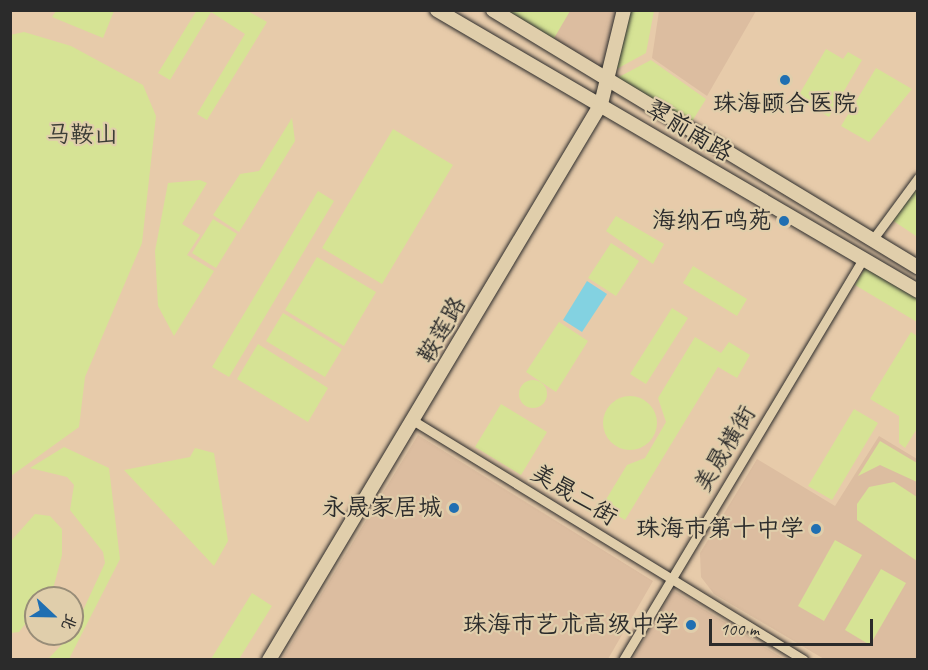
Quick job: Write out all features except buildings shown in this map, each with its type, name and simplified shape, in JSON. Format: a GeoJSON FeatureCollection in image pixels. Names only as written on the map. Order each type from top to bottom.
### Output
{"type":"FeatureCollection","features":[{"type":"Feature","properties":{"kind":"main road","name":"翠前南路"},"geometry":{"type":"LineString","coordinates":[[437,10],[918,291]]}},
{"type":"Feature","properties":{"kind":"main road","name":"翠前南路"},"geometry":{"type":"LineString","coordinates":[[493,10],[918,267]]}},
{"type":"Feature","properties":{"kind":"main road","name":"鞍莲路"},"geometry":{"type":"LineString","coordinates":[[269,660],[414,421],[601,104],[624,10]]}},
{"type":"Feature","properties":{"kind":"street"},"geometry":{"type":"LineString","coordinates":[[873,239],[918,178]]}},
{"type":"Feature","properties":{"kind":"street","name":"美晟橫街"},"geometry":{"type":"LineString","coordinates":[[623,660],[862,260]]}},
{"type":"Feature","properties":{"kind":"street","name":"美晟二街"},"geometry":{"type":"LineString","coordinates":[[414,421],[804,660]]}},
{"type":"Feature","properties":{"kind":"shaded area"},"geometry":{"type":"Polygon","coordinates":[[[495,11],[623,11],[608,78],[495,11]]]}},
{"type":"Feature","properties":{"kind":"shaded area"},"geometry":{"type":"Polygon","coordinates":[[[659,11],[756,11],[707,96],[652,58],[659,11]]]}},
{"type":"Feature","properties":{"kind":"shaded area","name":"永晟家居城"},"geometry":{"type":"Polygon","coordinates":[[[418,435],[653,581],[608,659],[282,659],[418,435]]]}},
{"type":"Feature","properties":{"kind":"shaded area","name":"珠海市第十中学"},"geometry":{"type":"Polygon","coordinates":[[[879,436],[917,459],[917,659],[824,659],[714,594],[701,577],[700,553],[757,459],[835,506],[879,436]]]}},
{"type":"Feature","properties":{"kind":"shaded area","name":"珠海市艺术高级中学"},"geometry":{"type":"Polygon","coordinates":[[[673,590],[784,659],[633,659],[673,590]]]}},
{"type":"Feature","properties":{"kind":"green space"},"geometry":{"type":"Polygon","coordinates":[[[197,10],[248,11],[267,22],[207,120],[197,114],[245,34],[211,12],[170,80],[158,73],[197,10]]]}},
{"type":"Feature","properties":{"kind":"green space"},"geometry":{"type":"Polygon","coordinates":[[[56,11],[114,11],[103,38],[52,17],[56,11]]]}},
{"type":"Feature","properties":{"kind":"green space"},"geometry":{"type":"Polygon","coordinates":[[[502,11],[570,11],[553,40],[502,11]]]}},
{"type":"Feature","properties":{"kind":"green space"},"geometry":{"type":"Polygon","coordinates":[[[627,11],[654,11],[646,53],[613,71],[627,11]]]}},
{"type":"Feature","properties":{"kind":"green space","name":"马鞍山"},"geometry":{"type":"Polygon","coordinates":[[[24,32],[71,46],[143,85],[156,116],[142,243],[85,377],[79,427],[11,476],[10,35],[24,32]]]}},
{"type":"Feature","properties":{"kind":"green space"},"geometry":{"type":"Polygon","coordinates":[[[826,49],[843,59],[848,52],[862,60],[829,117],[797,98],[826,49]]]}},
{"type":"Feature","properties":{"kind":"green space"},"geometry":{"type":"Polygon","coordinates":[[[651,60],[706,99],[691,123],[617,78],[651,60]]]}},
{"type":"Feature","properties":{"kind":"green space"},"geometry":{"type":"Polygon","coordinates":[[[876,68],[912,89],[869,142],[841,126],[876,68]]]}},
{"type":"Feature","properties":{"kind":"green space"},"geometry":{"type":"Polygon","coordinates":[[[292,118],[295,141],[239,232],[213,215],[240,174],[259,171],[292,118]]]}},
{"type":"Feature","properties":{"kind":"green space"},"geometry":{"type":"Polygon","coordinates":[[[393,129],[453,165],[382,284],[322,248],[393,129]]]}},
{"type":"Feature","properties":{"kind":"green space"},"geometry":{"type":"Polygon","coordinates":[[[200,180],[207,183],[182,224],[200,235],[187,255],[214,271],[174,336],[158,306],[155,251],[168,183],[200,180]]]}},
{"type":"Feature","properties":{"kind":"green space"},"geometry":{"type":"Polygon","coordinates":[[[917,184],[918,234],[916,236],[889,218],[917,184]]]}},
{"type":"Feature","properties":{"kind":"green space"},"geometry":{"type":"Polygon","coordinates":[[[318,191],[334,201],[229,377],[212,367],[318,191]]]}},
{"type":"Feature","properties":{"kind":"green space"},"geometry":{"type":"Polygon","coordinates":[[[616,216],[664,244],[653,264],[606,231],[616,216]]]}},
{"type":"Feature","properties":{"kind":"green space"},"geometry":{"type":"Polygon","coordinates":[[[213,219],[237,234],[216,268],[192,253],[213,219]]]}},
{"type":"Feature","properties":{"kind":"green space"},"geometry":{"type":"Polygon","coordinates":[[[611,243],[639,261],[616,296],[588,278],[611,243]]]}},
{"type":"Feature","properties":{"kind":"green space"},"geometry":{"type":"Polygon","coordinates":[[[317,257],[376,292],[344,346],[285,310],[317,257]]]}},
{"type":"Feature","properties":{"kind":"green space"},"geometry":{"type":"Polygon","coordinates":[[[693,266],[747,299],[737,316],[683,283],[693,266]]]}},
{"type":"Feature","properties":{"kind":"green space"},"geometry":{"type":"Polygon","coordinates":[[[865,268],[917,298],[917,322],[855,285],[865,268]]]}},
{"type":"Feature","properties":{"kind":"green space"},"geometry":{"type":"Polygon","coordinates":[[[672,308],[688,318],[646,384],[630,374],[672,308]]]}},
{"type":"Feature","properties":{"kind":"green space"},"geometry":{"type":"Polygon","coordinates":[[[283,313],[342,349],[325,377],[266,341],[283,313]]]}},
{"type":"Feature","properties":{"kind":"green space"},"geometry":{"type":"Polygon","coordinates":[[[559,322],[588,341],[556,392],[526,372],[559,322]]]}},
{"type":"Feature","properties":{"kind":"green space"},"geometry":{"type":"Polygon","coordinates":[[[911,332],[917,336],[918,427],[905,448],[899,443],[899,416],[870,399],[911,332]]]}},
{"type":"Feature","properties":{"kind":"green space"},"geometry":{"type":"Polygon","coordinates":[[[695,337],[721,353],[729,342],[750,355],[737,378],[718,367],[625,520],[602,506],[627,465],[645,458],[666,422],[658,398],[695,337]]]}},
{"type":"Feature","properties":{"kind":"green space"},"geometry":{"type":"Polygon","coordinates":[[[258,344],[328,388],[308,422],[237,379],[258,344]]]}},
{"type":"Feature","properties":{"kind":"green space"},"geometry":{"type":"Polygon","coordinates":[[[533,380],[543,384],[547,394],[543,404],[533,408],[523,404],[519,394],[523,384],[533,380]]]}},
{"type":"Feature","properties":{"kind":"green space"},"geometry":{"type":"Polygon","coordinates":[[[630,396],[640,398],[649,404],[655,413],[657,423],[655,433],[649,442],[640,448],[630,450],[620,448],[611,442],[605,433],[603,423],[605,413],[611,404],[620,398],[630,396]]]}},
{"type":"Feature","properties":{"kind":"green space"},"geometry":{"type":"Polygon","coordinates":[[[501,404],[547,432],[521,475],[475,447],[501,404]]]}},
{"type":"Feature","properties":{"kind":"green space"},"geometry":{"type":"Polygon","coordinates":[[[854,409],[878,423],[832,500],[808,486],[854,409]]]}},
{"type":"Feature","properties":{"kind":"green space"},"geometry":{"type":"Polygon","coordinates":[[[880,441],[917,463],[917,482],[880,465],[858,476],[880,441]]]}},
{"type":"Feature","properties":{"kind":"green space"},"geometry":{"type":"Polygon","coordinates":[[[64,447],[109,468],[120,559],[84,630],[84,608],[105,563],[103,552],[70,510],[74,485],[67,477],[30,468],[64,447]]]}},
{"type":"Feature","properties":{"kind":"green space"},"geometry":{"type":"Polygon","coordinates":[[[195,448],[214,453],[228,541],[214,566],[124,470],[190,457],[195,448]]]}},
{"type":"Feature","properties":{"kind":"green space"},"geometry":{"type":"Polygon","coordinates":[[[894,482],[917,497],[917,561],[857,520],[857,504],[869,487],[894,482]]]}},
{"type":"Feature","properties":{"kind":"green space"},"geometry":{"type":"Polygon","coordinates":[[[35,514],[50,516],[62,529],[62,555],[54,586],[24,586],[24,626],[19,632],[11,633],[11,541],[35,514]]]}},
{"type":"Feature","properties":{"kind":"green space"},"geometry":{"type":"Polygon","coordinates":[[[835,540],[862,555],[824,621],[798,606],[835,540]]]}},
{"type":"Feature","properties":{"kind":"green space"},"geometry":{"type":"Polygon","coordinates":[[[881,569],[906,583],[870,645],[845,630],[881,569]]]}},
{"type":"Feature","properties":{"kind":"green space"},"geometry":{"type":"Polygon","coordinates":[[[252,593],[272,606],[239,659],[211,659],[252,593]]]}},
{"type":"Feature","properties":{"kind":"green space"},"geometry":{"type":"Polygon","coordinates":[[[60,646],[76,646],[69,659],[48,659],[60,646]]]}},
{"type":"Feature","properties":{"kind":"water"},"geometry":{"type":"Polygon","coordinates":[[[587,281],[607,294],[582,332],[563,320],[587,281]]]}},
{"type":"Feature","properties":{"kind":"place","name":"珠海颐合医院"},"geometry":{"type":"Point","coordinates":[785,80]}},
{"type":"Feature","properties":{"kind":"place","name":"海纳石鸣苑"},"geometry":{"type":"Point","coordinates":[784,221]}},
{"type":"Feature","properties":{"kind":"place","name":"永晟家居城"},"geometry":{"type":"Point","coordinates":[454,508]}},
{"type":"Feature","properties":{"kind":"place","name":"珠海市第十中学"},"geometry":{"type":"Point","coordinates":[816,529]}},
{"type":"Feature","properties":{"kind":"place","name":"珠海市艺术高级中学"},"geometry":{"type":"Point","coordinates":[691,625]}}]}
